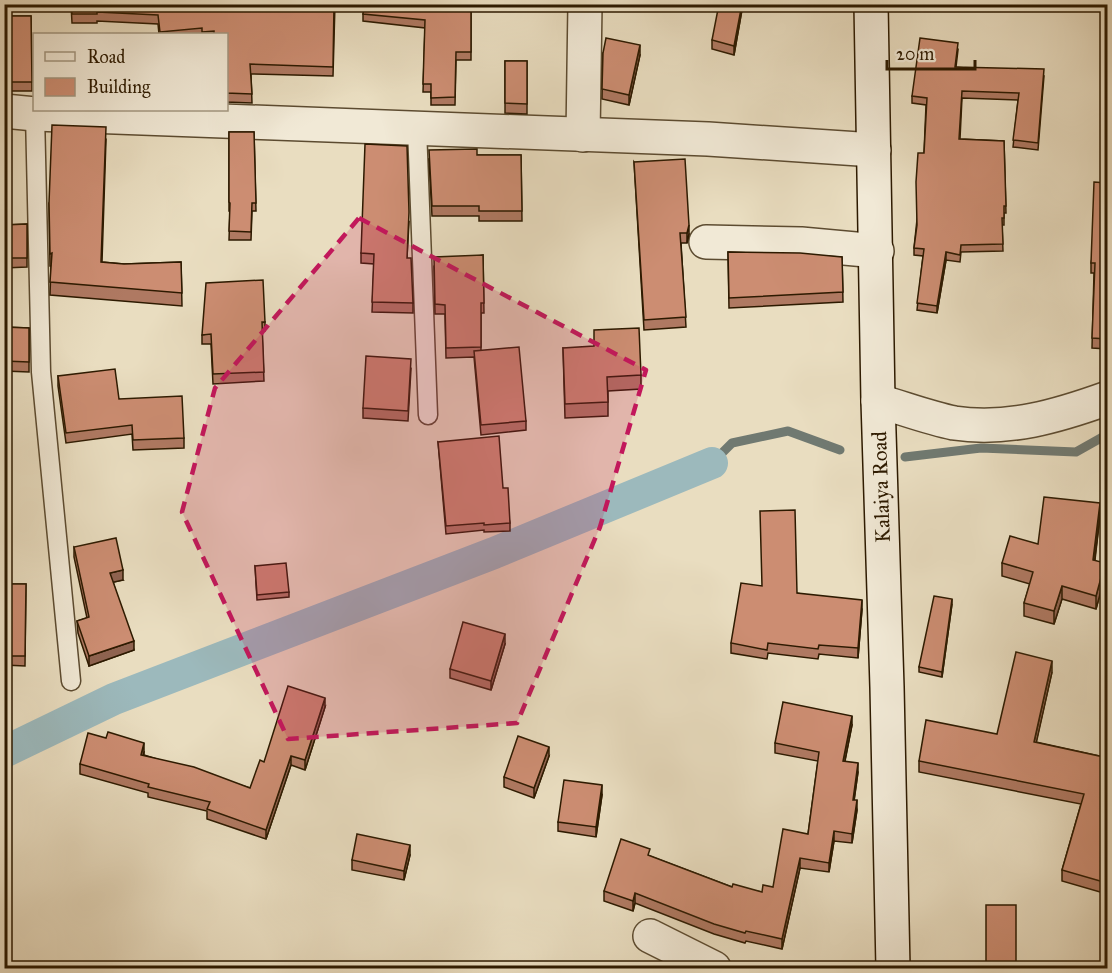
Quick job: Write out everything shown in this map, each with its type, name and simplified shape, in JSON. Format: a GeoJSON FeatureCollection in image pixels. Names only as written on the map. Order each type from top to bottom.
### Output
{"type":"FeatureCollection","features":[{"type":"Feature","properties":{"kind":"street"},"geometry":{"type":"LineString","coordinates":[[583,135],[585,4]]}},
{"type":"Feature","properties":{"kind":"street","name":"Kalaiya Road"},"geometry":{"type":"LineString","coordinates":[[871,4],[878,401],[893,969]]}},
{"type":"Feature","properties":{"kind":"street"},"geometry":{"type":"LineString","coordinates":[[20,113],[708,139],[874,150]]}},
{"type":"Feature","properties":{"kind":"street"},"geometry":{"type":"LineString","coordinates":[[706,242],[801,244],[877,250]]}},
{"type":"Feature","properties":{"kind":"street"},"geometry":{"type":"LineString","coordinates":[[878,401],[953,422],[998,426],[1062,415],[1107,398]]}},
{"type":"Feature","properties":{"kind":"street"},"geometry":{"type":"LineString","coordinates":[[650,936],[714,969]]}},
{"type":"Feature","properties":{"kind":"lane"},"geometry":{"type":"LineString","coordinates":[[20,113],[41,372],[71,681]]}},
{"type":"Feature","properties":{"kind":"lane"},"geometry":{"type":"LineString","coordinates":[[417,128],[428,415]]}},
{"type":"Feature","properties":{"kind":"highlighted area"},"geometry":{"type":"Polygon","coordinates":[[[359,218],[646,370],[600,527],[517,723],[288,739],[182,512],[215,388],[359,218]]]}},
{"type":"Feature","properties":{"kind":"building"},"geometry":{"type":"Polygon","coordinates":[[[71,4],[334,4],[333,67],[250,64],[252,94],[228,93],[228,33],[202,32],[202,28],[160,32],[158,15],[97,12],[97,14],[72,14],[71,4]]]}},
{"type":"Feature","properties":{"kind":"building"},"geometry":{"type":"Polygon","coordinates":[[[364,4],[471,4],[471,52],[456,52],[455,97],[431,98],[431,84],[423,84],[425,20],[363,14],[364,4]]]}},
{"type":"Feature","properties":{"kind":"building"},"geometry":{"type":"Polygon","coordinates":[[[719,4],[742,4],[734,46],[712,40],[719,4]]]}},
{"type":"Feature","properties":{"kind":"building"},"geometry":{"type":"Polygon","coordinates":[[[4,16],[31,16],[32,82],[4,82],[4,16]]]}},
{"type":"Feature","properties":{"kind":"building"},"geometry":{"type":"Polygon","coordinates":[[[606,38],[640,45],[629,95],[602,89],[603,53],[606,38]]]}},
{"type":"Feature","properties":{"kind":"building"},"geometry":{"type":"Polygon","coordinates":[[[920,38],[958,43],[955,67],[1044,69],[1038,143],[1013,140],[1019,93],[962,91],[959,139],[1004,141],[1006,206],[1004,206],[1004,218],[1002,218],[1003,244],[961,245],[960,255],[946,252],[937,306],[917,303],[924,249],[914,248],[917,225],[916,182],[918,153],[924,153],[927,98],[912,96],[920,38]]]}},
{"type":"Feature","properties":{"kind":"building"},"geometry":{"type":"Polygon","coordinates":[[[505,61],[527,61],[527,104],[505,103],[505,61]]]}},
{"type":"Feature","properties":{"kind":"building"},"geometry":{"type":"Polygon","coordinates":[[[52,125],[106,127],[101,262],[124,264],[181,262],[182,293],[50,282],[52,253],[50,254],[49,203],[52,125]]]}},
{"type":"Feature","properties":{"kind":"building"},"geometry":{"type":"Polygon","coordinates":[[[229,132],[254,132],[256,203],[252,203],[251,232],[229,231],[229,132]]]}},
{"type":"Feature","properties":{"kind":"building"},"geometry":{"type":"Polygon","coordinates":[[[365,144],[407,146],[409,212],[407,258],[411,258],[413,303],[372,302],[374,254],[361,253],[365,144]]]}},
{"type":"Feature","properties":{"kind":"building"},"geometry":{"type":"Polygon","coordinates":[[[477,149],[477,155],[521,155],[522,211],[479,211],[479,206],[432,206],[429,150],[477,149]]]}},
{"type":"Feature","properties":{"kind":"building"},"geometry":{"type":"Polygon","coordinates":[[[685,159],[689,225],[687,233],[680,233],[686,317],[644,320],[634,162],[685,159]]]}},
{"type":"Feature","properties":{"kind":"building"},"geometry":{"type":"Polygon","coordinates":[[[1094,182],[1107,183],[1107,339],[1092,338],[1095,263],[1091,263],[1094,182]]]}},
{"type":"Feature","properties":{"kind":"building"},"geometry":{"type":"Polygon","coordinates":[[[27,224],[27,258],[4,258],[4,225],[27,224]]]}},
{"type":"Feature","properties":{"kind":"building"},"geometry":{"type":"Polygon","coordinates":[[[728,252],[800,253],[842,257],[843,292],[729,298],[728,252]]]}},
{"type":"Feature","properties":{"kind":"building"},"geometry":{"type":"Polygon","coordinates":[[[483,255],[484,303],[481,303],[481,347],[446,348],[445,305],[435,304],[434,257],[483,255]]]}},
{"type":"Feature","properties":{"kind":"building"},"geometry":{"type":"Polygon","coordinates":[[[263,280],[264,372],[213,374],[211,334],[202,335],[206,283],[263,280]]]}},
{"type":"Feature","properties":{"kind":"building"},"geometry":{"type":"Polygon","coordinates":[[[4,327],[29,328],[29,362],[4,361],[4,327]]]}},
{"type":"Feature","properties":{"kind":"building"},"geometry":{"type":"Polygon","coordinates":[[[639,328],[641,375],[607,377],[608,402],[565,404],[563,348],[594,346],[594,330],[639,328]]]}},
{"type":"Feature","properties":{"kind":"building"},"geometry":{"type":"Polygon","coordinates":[[[519,347],[526,421],[481,425],[474,351],[519,347]]]}},
{"type":"Feature","properties":{"kind":"building"},"geometry":{"type":"Polygon","coordinates":[[[366,356],[411,359],[408,411],[363,408],[366,356]]]}},
{"type":"Feature","properties":{"kind":"building"},"geometry":{"type":"Polygon","coordinates":[[[115,369],[119,399],[182,396],[184,438],[133,440],[132,425],[66,433],[58,376],[115,369]]]}},
{"type":"Feature","properties":{"kind":"building"},"geometry":{"type":"Polygon","coordinates":[[[499,436],[503,488],[508,488],[510,523],[446,526],[438,442],[499,436]]]}},
{"type":"Feature","properties":{"kind":"building"},"geometry":{"type":"Polygon","coordinates":[[[1044,497],[1100,503],[1093,560],[1105,563],[1096,596],[1062,586],[1054,611],[1024,603],[1033,572],[1002,563],[1010,536],[1038,544],[1044,497]]]}},
{"type":"Feature","properties":{"kind":"building"},"geometry":{"type":"Polygon","coordinates":[[[795,510],[797,593],[862,600],[858,648],[819,645],[818,649],[768,643],[767,650],[731,643],[741,583],[762,586],[760,511],[795,510]]]}},
{"type":"Feature","properties":{"kind":"building"},"geometry":{"type":"Polygon","coordinates":[[[116,538],[123,570],[110,573],[134,641],[89,656],[77,621],[89,617],[74,547],[116,538]]]}},
{"type":"Feature","properties":{"kind":"building"},"geometry":{"type":"Polygon","coordinates":[[[286,563],[289,592],[257,595],[255,566],[286,563]]]}},
{"type":"Feature","properties":{"kind":"building"},"geometry":{"type":"Polygon","coordinates":[[[4,584],[26,584],[25,656],[4,656],[4,584]]]}},
{"type":"Feature","properties":{"kind":"building"},"geometry":{"type":"Polygon","coordinates":[[[934,596],[952,599],[942,672],[919,667],[934,596]]]}},
{"type":"Feature","properties":{"kind":"building"},"geometry":{"type":"Polygon","coordinates":[[[463,622],[505,634],[491,681],[450,669],[463,622]]]}},
{"type":"Feature","properties":{"kind":"building"},"geometry":{"type":"Polygon","coordinates":[[[1016,652],[1052,661],[1034,742],[1104,757],[1107,747],[1107,883],[1062,870],[1084,794],[919,761],[926,720],[997,734],[1016,652]]]}},
{"type":"Feature","properties":{"kind":"building"},"geometry":{"type":"Polygon","coordinates":[[[288,686],[325,698],[305,760],[291,756],[266,830],[207,809],[210,802],[148,787],[149,784],[80,764],[88,733],[106,738],[108,732],[144,743],[141,755],[194,767],[250,788],[260,760],[264,762],[288,686]]]}},
{"type":"Feature","properties":{"kind":"building"},"geometry":{"type":"Polygon","coordinates":[[[783,702],[852,716],[843,761],[858,763],[853,800],[857,800],[852,834],[834,831],[829,863],[800,858],[782,939],[746,931],[745,933],[714,924],[635,893],[633,901],[604,891],[621,839],[650,849],[648,855],[732,887],[733,884],[762,892],[763,885],[773,887],[783,829],[808,834],[819,752],[775,743],[783,702]]]}},
{"type":"Feature","properties":{"kind":"building"},"geometry":{"type":"Polygon","coordinates":[[[518,736],[549,747],[534,788],[504,777],[518,736]]]}},
{"type":"Feature","properties":{"kind":"building"},"geometry":{"type":"Polygon","coordinates":[[[564,780],[602,785],[596,827],[558,822],[564,780]]]}},
{"type":"Feature","properties":{"kind":"building"},"geometry":{"type":"Polygon","coordinates":[[[357,834],[410,845],[404,871],[352,860],[357,834]]]}},
{"type":"Feature","properties":{"kind":"building"},"geometry":{"type":"Polygon","coordinates":[[[986,905],[1016,905],[1016,969],[986,969],[986,905]]]}},
{"type":"Feature","properties":{"kind":"waterway"},"geometry":{"type":"LineString","coordinates":[[712,463],[732,443],[788,431],[840,450]]}},
{"type":"Feature","properties":{"kind":"waterway"},"geometry":{"type":"LineString","coordinates":[[905,457],[981,448],[1076,452],[1108,434]]}},
{"type":"Feature","properties":{"kind":"waterway"},"geometry":{"type":"LineString","coordinates":[[4,752],[114,699],[494,553],[712,463]]}}]}
